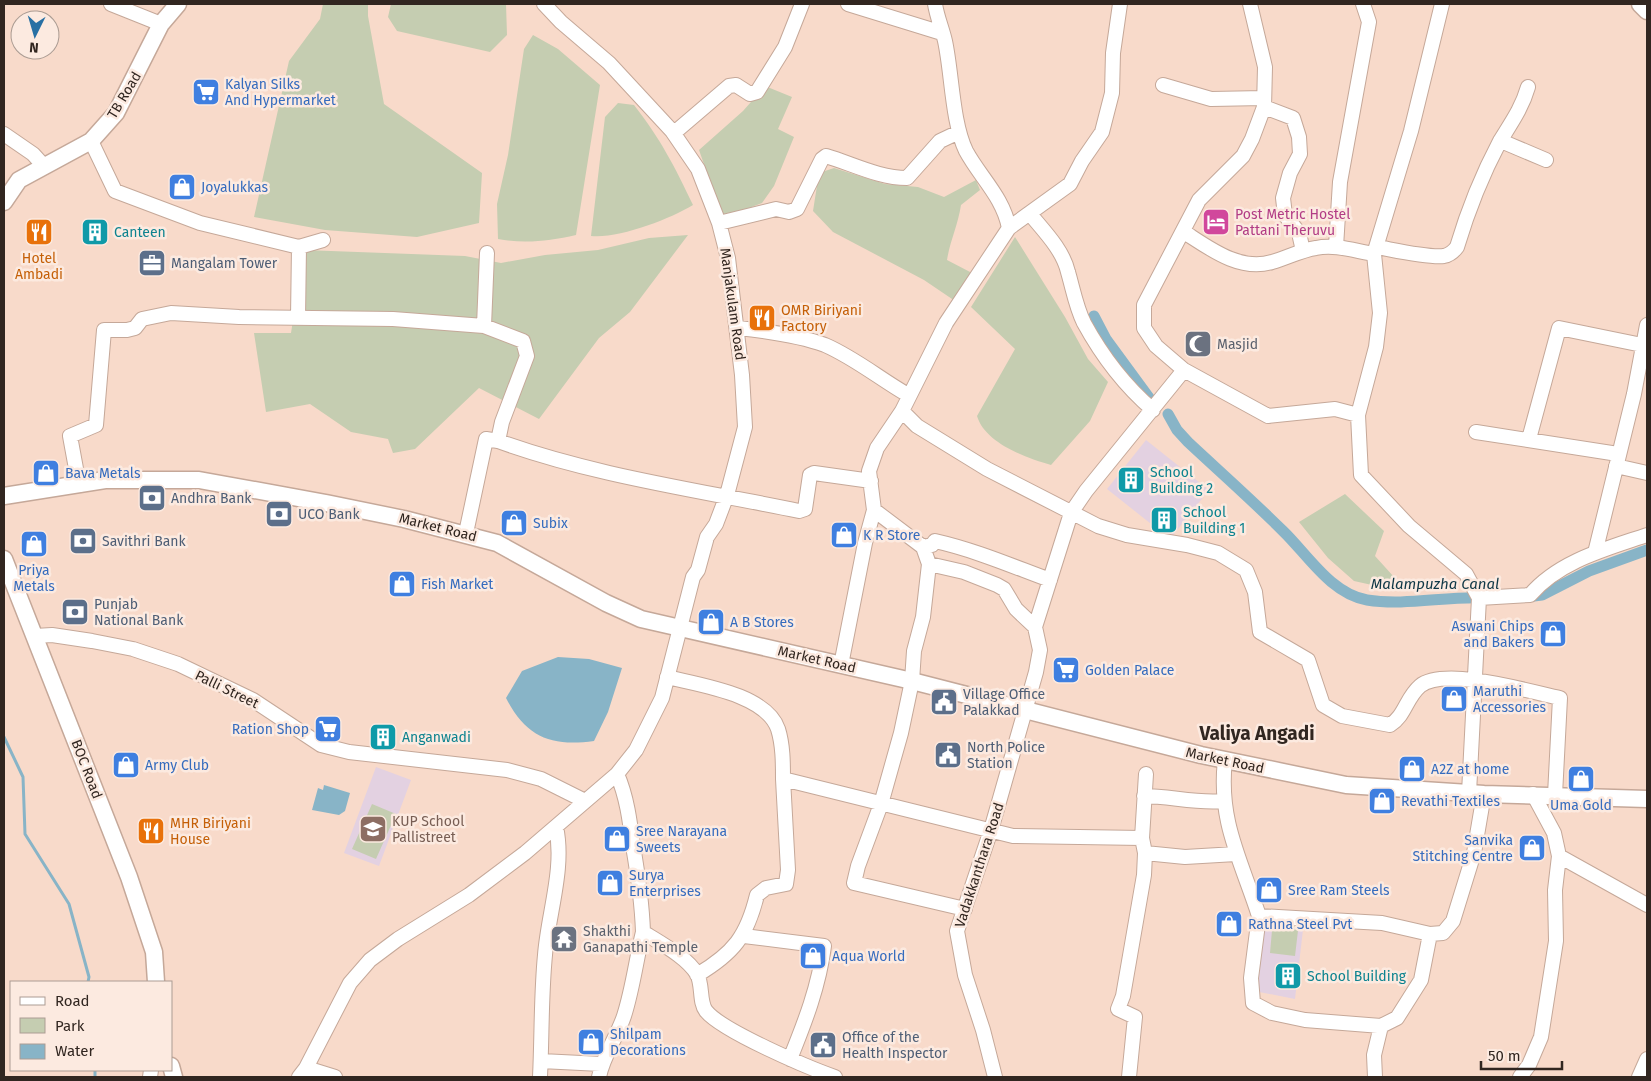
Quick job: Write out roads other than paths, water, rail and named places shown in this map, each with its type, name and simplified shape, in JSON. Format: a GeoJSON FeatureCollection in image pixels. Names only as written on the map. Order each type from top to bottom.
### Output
{"type":"FeatureCollection","features":[{"type":"Feature","properties":{"kind":"main road","name":"TB Road"},"geometry":{"type":"LineString","coordinates":[[4,202],[20,180],[43,165],[91,141],[116,113],[161,24],[178,4]]}},
{"type":"Feature","properties":{"kind":"main road"},"geometry":{"type":"LineString","coordinates":[[1640,4],[1647,11]]}},
{"type":"Feature","properties":{"kind":"main road","name":"Market Road"},"geometry":{"type":"LineString","coordinates":[[4,496],[105,480],[199,480],[336,505],[466,533],[497,542],[606,603],[641,619],[912,681],[1225,760],[1346,785],[1477,793],[1647,799]]}},
{"type":"Feature","properties":{"kind":"main road","name":"BOC Road"},"geometry":{"type":"LineString","coordinates":[[4,559],[129,877],[154,952],[156,981]]}},
{"type":"Feature","properties":{"kind":"street"},"geometry":{"type":"LineString","coordinates":[[111,4],[161,24]]}},
{"type":"Feature","properties":{"kind":"street","name":"Manjakulam Road"},"geometry":{"type":"LineString","coordinates":[[303,1073],[350,983],[370,960],[398,939],[469,895],[525,853],[617,774],[636,750],[662,698],[693,577],[698,570],[707,538],[716,524],[727,495],[745,427],[738,328],[728,258],[718,223],[698,169],[674,134],[609,63],[561,22],[544,4]]}},
{"type":"Feature","properties":{"kind":"street"},"geometry":{"type":"LineString","coordinates":[[674,134],[729,86],[736,85],[750,94],[757,92],[785,46],[802,4]]}},
{"type":"Feature","properties":{"kind":"street"},"geometry":{"type":"LineString","coordinates":[[848,4],[942,33]]}},
{"type":"Feature","properties":{"kind":"street"},"geometry":{"type":"LineString","coordinates":[[935,4],[960,132],[967,151],[999,200],[1009,228]]}},
{"type":"Feature","properties":{"kind":"street"},"geometry":{"type":"LineString","coordinates":[[841,664],[864,543],[874,510],[870,471],[877,448],[902,411],[908,395],[946,323],[1009,228],[1070,184],[1082,161],[1102,132],[1112,93],[1113,53],[1120,4]]}},
{"type":"Feature","properties":{"kind":"street"},"geometry":{"type":"LineString","coordinates":[[1250,4],[1265,67],[1264,102],[1252,139],[1242,156],[1199,200],[1184,232],[1144,305],[1144,328],[1156,346],[1184,370],[1268,416],[1297,415],[1313,410],[1335,409],[1358,415]]}},
{"type":"Feature","properties":{"kind":"street"},"geometry":{"type":"LineString","coordinates":[[1336,247],[1340,182],[1368,22],[1363,4]]}},
{"type":"Feature","properties":{"kind":"street"},"geometry":{"type":"LineString","coordinates":[[1258,916],[1382,923],[1430,934],[1442,933],[1453,921],[1474,853],[1477,793],[1475,680],[1480,598],[1466,574],[1409,526],[1361,476],[1358,415],[1376,348],[1380,314],[1375,250],[1411,131],[1442,4]]}},
{"type":"Feature","properties":{"kind":"street"},"geometry":{"type":"LineString","coordinates":[[1163,85],[1211,98],[1264,102],[1293,118],[1299,137],[1300,154],[1290,173],[1283,198],[1285,215],[1299,233],[1303,251]]}},
{"type":"Feature","properties":{"kind":"street"},"geometry":{"type":"LineString","coordinates":[[1184,232],[1217,253],[1258,265],[1318,247],[1445,256],[1453,252],[1457,247],[1471,202],[1500,141],[1522,106],[1528,87]]}},
{"type":"Feature","properties":{"kind":"street"},"geometry":{"type":"LineString","coordinates":[[718,223],[776,209],[789,212],[797,209],[822,159],[826,156],[879,174],[894,178],[907,178],[940,141],[960,132]]}},
{"type":"Feature","properties":{"kind":"street"},"geometry":{"type":"LineString","coordinates":[[4,134],[33,154],[43,165]]}},
{"type":"Feature","properties":{"kind":"street"},"geometry":{"type":"LineString","coordinates":[[91,141],[115,191],[200,223],[299,247],[323,240]]}},
{"type":"Feature","properties":{"kind":"street"},"geometry":{"type":"LineString","coordinates":[[1500,141],[1546,160]]}},
{"type":"Feature","properties":{"kind":"street"},"geometry":{"type":"LineString","coordinates":[[1030,214],[1057,248],[1068,270],[1070,284],[1083,322],[1128,389],[1153,410]]}},
{"type":"Feature","properties":{"kind":"street"},"geometry":{"type":"LineString","coordinates":[[298,318],[299,247]]}},
{"type":"Feature","properties":{"kind":"street"},"geometry":{"type":"LineString","coordinates":[[484,326],[488,253]]}},
{"type":"Feature","properties":{"kind":"street"},"geometry":{"type":"LineString","coordinates":[[79,484],[70,436],[96,425],[104,330],[135,328],[142,320],[171,313],[298,318],[393,319],[484,326],[523,341],[527,356],[502,422],[498,441]]}},
{"type":"Feature","properties":{"kind":"street"},"geometry":{"type":"LineString","coordinates":[[1595,553],[1634,394],[1645,345],[1647,325]]}},
{"type":"Feature","properties":{"kind":"street"},"geometry":{"type":"LineString","coordinates":[[738,328],[768,332],[823,345],[850,358],[908,395]]}},
{"type":"Feature","properties":{"kind":"street"},"geometry":{"type":"LineString","coordinates":[[1529,439],[1560,328],[1645,345]]}},
{"type":"Feature","properties":{"kind":"street"},"geometry":{"type":"LineString","coordinates":[[929,564],[946,566],[1004,589],[1016,609],[1035,627],[1071,513],[1086,491],[1184,370]]}},
{"type":"Feature","properties":{"kind":"street"},"geometry":{"type":"LineString","coordinates":[[902,411],[917,426],[987,468],[1064,506],[1071,513],[1098,526],[1127,535],[1187,544],[1218,553],[1246,570],[1255,592],[1260,632],[1308,660],[1323,705],[1342,716],[1390,726],[1399,720],[1409,698],[1421,685],[1438,680],[1475,680],[1560,698],[1555,795]]}},
{"type":"Feature","properties":{"kind":"street"},"geometry":{"type":"LineString","coordinates":[[1476,432],[1529,439],[1617,460],[1647,473]]}},
{"type":"Feature","properties":{"kind":"street"},"geometry":{"type":"LineString","coordinates":[[466,533],[486,440],[498,441],[610,475],[802,510],[805,509],[810,475],[814,473],[871,481]]}},
{"type":"Feature","properties":{"kind":"street"},"geometry":{"type":"LineString","coordinates":[[874,510],[924,548],[929,564],[923,617],[914,651],[912,681],[901,733],[881,804],[858,866],[854,883],[965,909]]}},
{"type":"Feature","properties":{"kind":"street"},"geometry":{"type":"LineString","coordinates":[[1480,598],[1530,595],[1539,584],[1559,570],[1595,553],[1647,535]]}},
{"type":"Feature","properties":{"kind":"street"},"geometry":{"type":"LineString","coordinates":[[924,548],[932,545],[935,541],[954,545],[982,553],[1050,580]]}},
{"type":"Feature","properties":{"kind":"street","name":"Vadakkanthara Road"},"geometry":{"type":"LineString","coordinates":[[995,1077],[960,954],[957,931],[991,830],[1026,711],[1040,650],[1035,627]]}},
{"type":"Feature","properties":{"kind":"street","name":"Palli Street"},"geometry":{"type":"LineString","coordinates":[[35,636],[52,635],[92,641],[133,650],[178,664],[253,700],[321,744],[349,752],[506,770],[541,778],[585,801]]}},
{"type":"Feature","properties":{"kind":"street"},"geometry":{"type":"LineString","coordinates":[[668,678],[747,699],[770,715],[778,728],[784,760],[784,814],[788,870],[786,884],[766,888],[757,895],[751,920],[744,936],[736,946],[714,965],[697,974]]}},
{"type":"Feature","properties":{"kind":"street"},"geometry":{"type":"LineString","coordinates":[[1225,760],[1224,801],[1236,854],[1258,916],[1251,978],[1253,1003],[1272,1013],[1305,1020],[1380,1026],[1397,1018],[1421,980],[1430,934]]}},
{"type":"Feature","properties":{"kind":"street"},"geometry":{"type":"LineString","coordinates":[[541,1061],[600,1071],[616,1037],[633,985],[643,932],[638,878],[626,799],[617,774]]}},
{"type":"Feature","properties":{"kind":"street"},"geometry":{"type":"LineString","coordinates":[[1129,1077],[1135,1017],[1118,1009],[1123,996],[1144,875],[1145,853],[1142,838],[1146,774]]}},
{"type":"Feature","properties":{"kind":"street"},"geometry":{"type":"LineString","coordinates":[[783,779],[1013,836],[1142,838]]}},
{"type":"Feature","properties":{"kind":"street"},"geometry":{"type":"LineString","coordinates":[[1520,1077],[1530,1065],[1541,1037],[1556,941],[1555,890],[1559,856],[1554,833],[1533,794]]}},
{"type":"Feature","properties":{"kind":"street"},"geometry":{"type":"LineString","coordinates":[[1144,796],[1210,802],[1224,801]]}},
{"type":"Feature","properties":{"kind":"street"},"geometry":{"type":"LineString","coordinates":[[540,1077],[545,953],[559,840],[556,827]]}},
{"type":"Feature","properties":{"kind":"street"},"geometry":{"type":"LineString","coordinates":[[1145,853],[1185,857],[1236,854]]}},
{"type":"Feature","properties":{"kind":"street"},"geometry":{"type":"LineString","coordinates":[[1559,856],[1647,904]]}},
{"type":"Feature","properties":{"kind":"street"},"geometry":{"type":"LineString","coordinates":[[643,932],[676,952],[697,974],[706,1011],[724,1026],[790,1059],[835,1077]]}},
{"type":"Feature","properties":{"kind":"street"},"geometry":{"type":"LineString","coordinates":[[744,936],[824,946],[821,968],[814,994],[790,1059]]}},
{"type":"Feature","properties":{"kind":"street"},"geometry":{"type":"LineString","coordinates":[[1375,1077],[1374,1055],[1380,1026]]}},
{"type":"Feature","properties":{"kind":"street"},"geometry":{"type":"LineString","coordinates":[[1639,1077],[1647,1059]]}},
{"type":"Feature","properties":{"kind":"street"},"geometry":{"type":"LineString","coordinates":[[303,1073],[335,1077]]}},
{"type":"Feature","properties":{"kind":"water"},"geometry":{"type":"Polygon","coordinates":[[[558,657],[589,659],[622,668],[608,712],[594,741],[565,742],[541,736],[522,722],[506,698],[522,671],[558,657]]]}},
{"type":"Feature","properties":{"kind":"water"},"geometry":{"type":"Polygon","coordinates":[[[324,785],[350,793],[345,811],[339,815],[312,810],[318,788],[323,790],[324,785]]]}},
{"type":"Feature","properties":{"kind":"waterway","name":"Malampuzha Canal"},"geometry":{"type":"LineString","coordinates":[[1094,316],[1106,339],[1150,399]]}},
{"type":"Feature","properties":{"kind":"waterway","name":"Malampuzha Canal"},"geometry":{"type":"LineString","coordinates":[[1168,414],[1177,430],[1188,442],[1271,519],[1320,572],[1342,590],[1367,600],[1382,602],[1485,598]]}},
{"type":"Feature","properties":{"kind":"waterway","name":"Malampuzha Canal"},"geometry":{"type":"LineString","coordinates":[[1526,597],[1542,595],[1589,571],[1647,550]]}},
{"type":"Feature","properties":{"kind":"waterway"},"geometry":{"type":"LineString","coordinates":[[4,737],[23,777],[25,834],[69,904],[89,977],[88,981]]}},
{"type":"Feature","properties":{"kind":"waterway"},"geometry":{"type":"LineString","coordinates":[[95,1071],[95,1077]]}},
{"type":"Feature","properties":{"kind":"place","name":"Kalyan Silks And Hypermarket"},"geometry":{"type":"Point","coordinates":[206,92]}},
{"type":"Feature","properties":{"kind":"place","name":"Joyalukkas"},"geometry":{"type":"Point","coordinates":[182,187]}},
{"type":"Feature","properties":{"kind":"place","name":"Post Metric Hostel Pattani Theruvu"},"geometry":{"type":"Point","coordinates":[1216,222]}},
{"type":"Feature","properties":{"kind":"place","name":"Hotel Ambadi"},"geometry":{"type":"Point","coordinates":[39,232]}},
{"type":"Feature","properties":{"kind":"place","name":"Canteen"},"geometry":{"type":"Point","coordinates":[95,232]}},
{"type":"Feature","properties":{"kind":"place","name":"Mangalam Tower"},"geometry":{"type":"Point","coordinates":[152,263]}},
{"type":"Feature","properties":{"kind":"place","name":"OMR Biriyani Factory"},"geometry":{"type":"Point","coordinates":[762,318]}},
{"type":"Feature","properties":{"kind":"place","name":"Masjid"},"geometry":{"type":"Point","coordinates":[1198,344]}},
{"type":"Feature","properties":{"kind":"place","name":"Bava Metals"},"geometry":{"type":"Point","coordinates":[46,473]}},
{"type":"Feature","properties":{"kind":"place","name":"School Building 2"},"geometry":{"type":"Point","coordinates":[1131,480]}},
{"type":"Feature","properties":{"kind":"place","name":"Andhra Bank"},"geometry":{"type":"Point","coordinates":[152,498]}},
{"type":"Feature","properties":{"kind":"place","name":"UCO Bank"},"geometry":{"type":"Point","coordinates":[279,514]}},
{"type":"Feature","properties":{"kind":"place","name":"School Building 1"},"geometry":{"type":"Point","coordinates":[1164,520]}},
{"type":"Feature","properties":{"kind":"place","name":"Subix"},"geometry":{"type":"Point","coordinates":[514,523]}},
{"type":"Feature","properties":{"kind":"place","name":"K R Store"},"geometry":{"type":"Point","coordinates":[844,535]}},
{"type":"Feature","properties":{"kind":"place","name":"Savithri Bank"},"geometry":{"type":"Point","coordinates":[83,541]}},
{"type":"Feature","properties":{"kind":"place","name":"Priya Metals"},"geometry":{"type":"Point","coordinates":[34,544]}},
{"type":"Feature","properties":{"kind":"place","name":"Fish Market"},"geometry":{"type":"Point","coordinates":[402,584]}},
{"type":"Feature","properties":{"kind":"place","name":"Punjab National Bank"},"geometry":{"type":"Point","coordinates":[75,612]}},
{"type":"Feature","properties":{"kind":"place","name":"A B Stores"},"geometry":{"type":"Point","coordinates":[711,622]}},
{"type":"Feature","properties":{"kind":"place","name":"Aswani Chips and Bakers"},"geometry":{"type":"Point","coordinates":[1553,634]}},
{"type":"Feature","properties":{"kind":"place","name":"Golden Palace"},"geometry":{"type":"Point","coordinates":[1066,670]}},
{"type":"Feature","properties":{"kind":"place","name":"Maruthi Accessories"},"geometry":{"type":"Point","coordinates":[1454,699]}},
{"type":"Feature","properties":{"kind":"place","name":"Village Office Palakkad"},"geometry":{"type":"Point","coordinates":[944,702]}},
{"type":"Feature","properties":{"kind":"place","name":"Ration Shop"},"geometry":{"type":"Point","coordinates":[328,729]}},
{"type":"Feature","properties":{"kind":"place","name":"Anganwadi"},"geometry":{"type":"Point","coordinates":[383,737]}},
{"type":"Feature","properties":{"kind":"place","name":"North Police Station"},"geometry":{"type":"Point","coordinates":[948,755]}},
{"type":"Feature","properties":{"kind":"place","name":"Army Club"},"geometry":{"type":"Point","coordinates":[126,765]}},
{"type":"Feature","properties":{"kind":"place","name":"A2Z at home"},"geometry":{"type":"Point","coordinates":[1412,769]}},
{"type":"Feature","properties":{"kind":"place","name":"Uma Gold"},"geometry":{"type":"Point","coordinates":[1581,779]}},
{"type":"Feature","properties":{"kind":"place","name":"Revathi Textiles"},"geometry":{"type":"Point","coordinates":[1382,801]}},
{"type":"Feature","properties":{"kind":"place","name":"KUP School Pallistreet"},"geometry":{"type":"Point","coordinates":[373,829]}},
{"type":"Feature","properties":{"kind":"place","name":"MHR Biriyani House"},"geometry":{"type":"Point","coordinates":[151,831]}},
{"type":"Feature","properties":{"kind":"place","name":"Sree Narayana Sweets"},"geometry":{"type":"Point","coordinates":[617,839]}},
{"type":"Feature","properties":{"kind":"place","name":"Sanvika Stitching Centre"},"geometry":{"type":"Point","coordinates":[1532,848]}},
{"type":"Feature","properties":{"kind":"place","name":"Surya Enterprises"},"geometry":{"type":"Point","coordinates":[610,883]}},
{"type":"Feature","properties":{"kind":"place","name":"Sree Ram Steels"},"geometry":{"type":"Point","coordinates":[1269,890]}},
{"type":"Feature","properties":{"kind":"place","name":"Rathna Steel Pvt"},"geometry":{"type":"Point","coordinates":[1229,924]}},
{"type":"Feature","properties":{"kind":"place","name":"Shakthi Ganapathi Temple"},"geometry":{"type":"Point","coordinates":[564,939]}},
{"type":"Feature","properties":{"kind":"place","name":"Aqua World"},"geometry":{"type":"Point","coordinates":[813,956]}},
{"type":"Feature","properties":{"kind":"place","name":"School Building"},"geometry":{"type":"Point","coordinates":[1288,976]}},
{"type":"Feature","properties":{"kind":"place","name":"Shilpam Decorations"},"geometry":{"type":"Point","coordinates":[591,1042]}},
{"type":"Feature","properties":{"kind":"place","name":"Office of the Health Inspector"},"geometry":{"type":"Point","coordinates":[823,1045]}},
{"type":"Feature","properties":{"kind":"district","name":"Valiya Angadi"},"geometry":{"type":"Point","coordinates":[1257,733]}}]}
